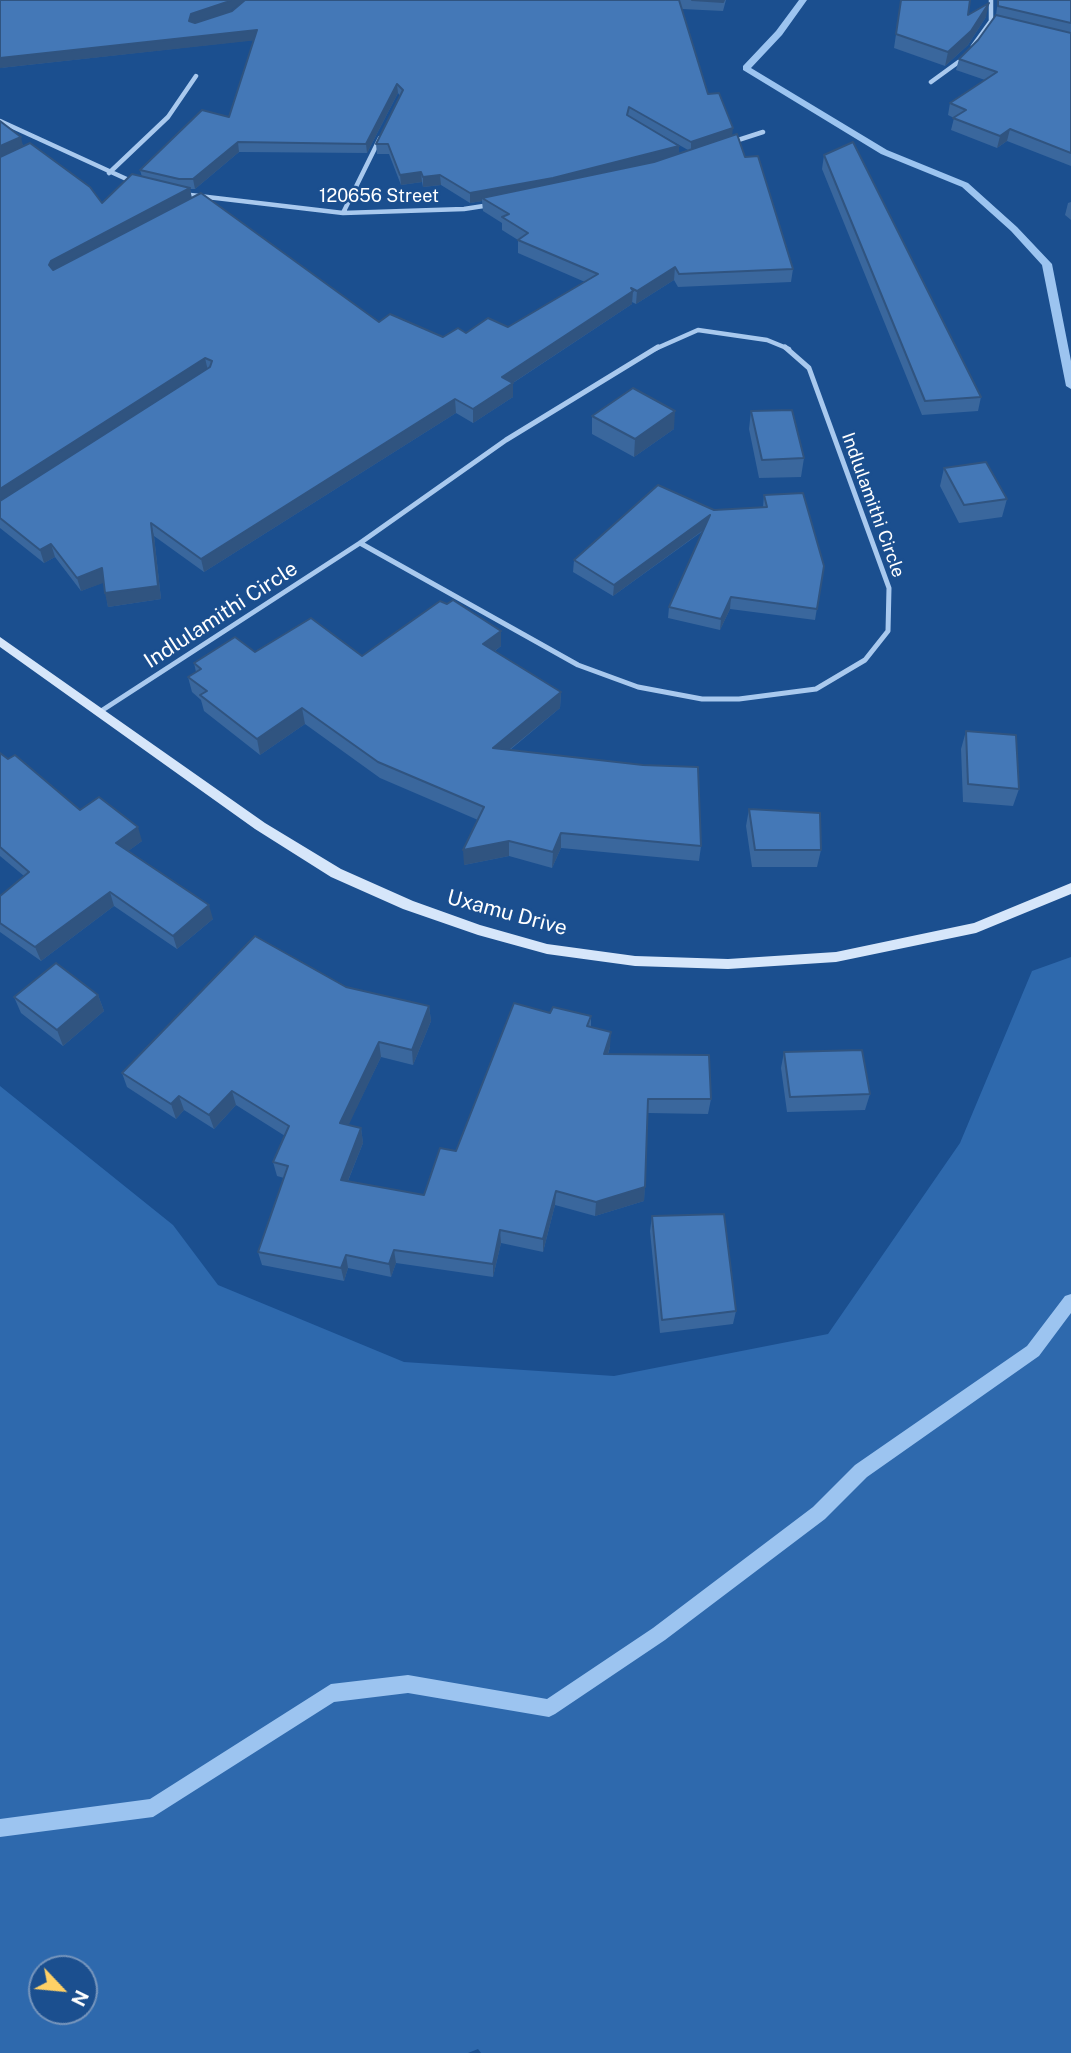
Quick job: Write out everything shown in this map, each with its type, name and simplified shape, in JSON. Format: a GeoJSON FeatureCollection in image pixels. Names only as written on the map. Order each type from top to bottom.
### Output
{"type":"FeatureCollection","features":[{"type":"Feature","properties":{"kind":"street"},"geometry":{"type":"LineString","coordinates":[[931,82],[960,62],[990,21],[991,0]]}},
{"type":"Feature","properties":{"kind":"street"},"geometry":{"type":"LineString","coordinates":[[990,21],[1003,24]]}},
{"type":"Feature","properties":{"kind":"street"},"geometry":{"type":"LineString","coordinates":[[109,173],[168,117],[196,76]]}},
{"type":"Feature","properties":{"kind":"street"},"geometry":{"type":"LineString","coordinates":[[0,121],[47,145],[135,182]]}},
{"type":"Feature","properties":{"kind":"street"},"geometry":{"type":"LineString","coordinates":[[721,146],[764,132]]}},
{"type":"Feature","properties":{"kind":"street"},"geometry":{"type":"LineString","coordinates":[[343,213],[382,133]]}},
{"type":"Feature","properties":{"kind":"street"},"geometry":{"type":"LineString","coordinates":[[36,150],[47,145]]}},
{"type":"Feature","properties":{"kind":"street","name":"120656 Street"},"geometry":{"type":"LineString","coordinates":[[177,193],[207,199],[343,213],[464,209],[503,202]]}},
{"type":"Feature","properties":{"kind":"street"},"geometry":{"type":"LineString","coordinates":[[195,205],[207,199]]}},
{"type":"Feature","properties":{"kind":"street","name":"Indlulamithi Circle"},"geometry":{"type":"LineString","coordinates":[[98,713],[360,543],[506,440],[665,343],[698,330],[727,332],[767,340],[790,350],[809,368],[889,588],[888,631],[865,660],[816,689],[739,699],[702,699],[638,687],[578,665],[360,543]]}},
{"type":"Feature","properties":{"kind":"street","name":"Uxamu Drive"},"geometry":{"type":"LineString","coordinates":[[0,641],[260,826],[336,873],[408,905],[478,930],[547,949],[635,961],[727,964],[836,957],[976,928],[1071,888]]}},
{"type":"Feature","properties":{"kind":"shaded area"},"geometry":{"type":"Polygon","coordinates":[[[1071,957],[1071,2053],[481,2053],[478,2049],[468,2053],[0,2053],[0,1086],[173,1225],[218,1285],[404,1362],[614,1376],[828,1334],[960,1143],[1032,971],[1071,957]]]}},
{"type":"Feature","properties":{"kind":"building"},"geometry":{"type":"Polygon","coordinates":[[[0,0],[231,0],[191,14],[189,21],[195,23],[232,11],[245,0],[679,0],[708,94],[719,93],[733,128],[691,142],[629,107],[627,115],[679,146],[553,178],[470,193],[440,175],[423,177],[421,172],[400,175],[388,144],[376,144],[403,90],[397,84],[366,144],[238,142],[193,179],[179,179],[140,170],[202,110],[229,117],[257,30],[0,58],[0,0]]]}},
{"type":"Feature","properties":{"kind":"building"},"geometry":{"type":"Polygon","coordinates":[[[692,0],[724,0],[723,2],[692,0]]]}},
{"type":"Feature","properties":{"kind":"building"},"geometry":{"type":"Polygon","coordinates":[[[901,0],[970,0],[968,15],[989,3],[971,31],[948,52],[896,34],[901,0]]]}},
{"type":"Feature","properties":{"kind":"building"},"geometry":{"type":"Polygon","coordinates":[[[998,0],[1071,0],[1071,23],[998,6],[998,0]]]}},
{"type":"Feature","properties":{"kind":"building"},"geometry":{"type":"Polygon","coordinates":[[[996,15],[1071,33],[1071,153],[1010,129],[1000,136],[953,118],[966,110],[950,103],[997,72],[959,59],[978,40],[996,15]]]}},
{"type":"Feature","properties":{"kind":"building"},"geometry":{"type":"Polygon","coordinates":[[[0,121],[21,137],[0,146],[0,121]]]}},
{"type":"Feature","properties":{"kind":"building"},"geometry":{"type":"Polygon","coordinates":[[[737,134],[745,157],[758,156],[793,269],[679,274],[675,267],[637,291],[631,288],[633,291],[502,377],[513,383],[473,409],[455,399],[201,559],[151,523],[158,586],[105,593],[102,568],[77,578],[51,544],[40,550],[0,518],[0,501],[210,367],[212,361],[205,358],[0,489],[0,157],[30,143],[90,187],[102,203],[132,174],[190,188],[51,261],[49,265],[53,270],[201,193],[379,322],[390,314],[443,337],[458,328],[466,333],[488,318],[508,327],[598,274],[518,240],[528,233],[502,217],[509,214],[482,198],[654,162],[737,134]]]}},
{"type":"Feature","properties":{"kind":"building"},"geometry":{"type":"Polygon","coordinates":[[[853,142],[981,397],[925,401],[824,155],[853,142]]]}},
{"type":"Feature","properties":{"kind":"building"},"geometry":{"type":"Polygon","coordinates":[[[633,388],[675,411],[635,439],[592,416],[633,388]]]}},
{"type":"Feature","properties":{"kind":"building"},"geometry":{"type":"Polygon","coordinates":[[[792,410],[804,458],[762,460],[751,411],[792,410]]]}},
{"type":"Feature","properties":{"kind":"building"},"geometry":{"type":"Polygon","coordinates":[[[986,462],[1007,499],[964,505],[944,468],[986,462]]]}},
{"type":"Feature","properties":{"kind":"building"},"geometry":{"type":"Polygon","coordinates":[[[658,485],[714,510],[767,507],[764,495],[803,493],[824,566],[817,609],[731,597],[721,619],[669,607],[710,515],[614,585],[574,560],[658,485]]]}},
{"type":"Feature","properties":{"kind":"building"},"geometry":{"type":"Polygon","coordinates":[[[453,600],[501,631],[483,644],[561,692],[493,748],[643,765],[698,767],[701,846],[561,833],[553,852],[509,841],[463,850],[484,807],[378,762],[302,708],[257,739],[200,695],[207,691],[188,677],[201,669],[194,663],[235,637],[255,652],[311,618],[362,656],[440,601],[447,604],[453,600]]]}},
{"type":"Feature","properties":{"kind":"building"},"geometry":{"type":"Polygon","coordinates":[[[966,731],[1016,735],[1019,789],[968,784],[966,731]]]}},
{"type":"Feature","properties":{"kind":"building"},"geometry":{"type":"Polygon","coordinates":[[[0,753],[8,759],[15,755],[80,810],[99,797],[138,827],[116,843],[209,905],[173,936],[110,892],[35,947],[0,923],[0,896],[29,872],[0,847],[0,753]]]}},
{"type":"Feature","properties":{"kind":"building"},"geometry":{"type":"Polygon","coordinates":[[[749,809],[820,813],[821,850],[755,850],[749,809]]]}},
{"type":"Feature","properties":{"kind":"building"},"geometry":{"type":"Polygon","coordinates":[[[255,936],[346,987],[429,1006],[412,1050],[379,1042],[340,1123],[361,1128],[341,1180],[424,1195],[440,1148],[456,1151],[514,1003],[550,1013],[553,1007],[591,1016],[587,1026],[611,1032],[604,1054],[709,1055],[711,1099],[648,1099],[645,1187],[596,1202],[556,1191],[543,1239],[500,1230],[493,1264],[394,1250],[389,1264],[346,1255],[341,1268],[258,1252],[288,1166],[273,1162],[289,1126],[232,1091],[209,1115],[179,1096],[171,1104],[122,1073],[255,936]]]}},
{"type":"Feature","properties":{"kind":"building"},"geometry":{"type":"Polygon","coordinates":[[[56,963],[98,995],[57,1030],[14,997],[56,963]]]}},
{"type":"Feature","properties":{"kind":"building"},"geometry":{"type":"Polygon","coordinates":[[[862,1050],[870,1094],[790,1097],[784,1052],[862,1050]]]}},
{"type":"Feature","properties":{"kind":"building"},"geometry":{"type":"Polygon","coordinates":[[[724,1214],[736,1311],[662,1320],[652,1216],[724,1214]]]}},
{"type":"Feature","properties":{"kind":"waterway"},"geometry":{"type":"LineString","coordinates":[[803,0],[779,33],[746,68],[884,152],[965,185],[1014,229],[1047,264],[1071,386]]}},
{"type":"Feature","properties":{"kind":"waterway"},"geometry":{"type":"LineString","coordinates":[[0,1828],[153,1808],[331,1693],[408,1684],[549,1708],[659,1634],[819,1513],[861,1471],[1033,1351],[1071,1301]]}}]}
